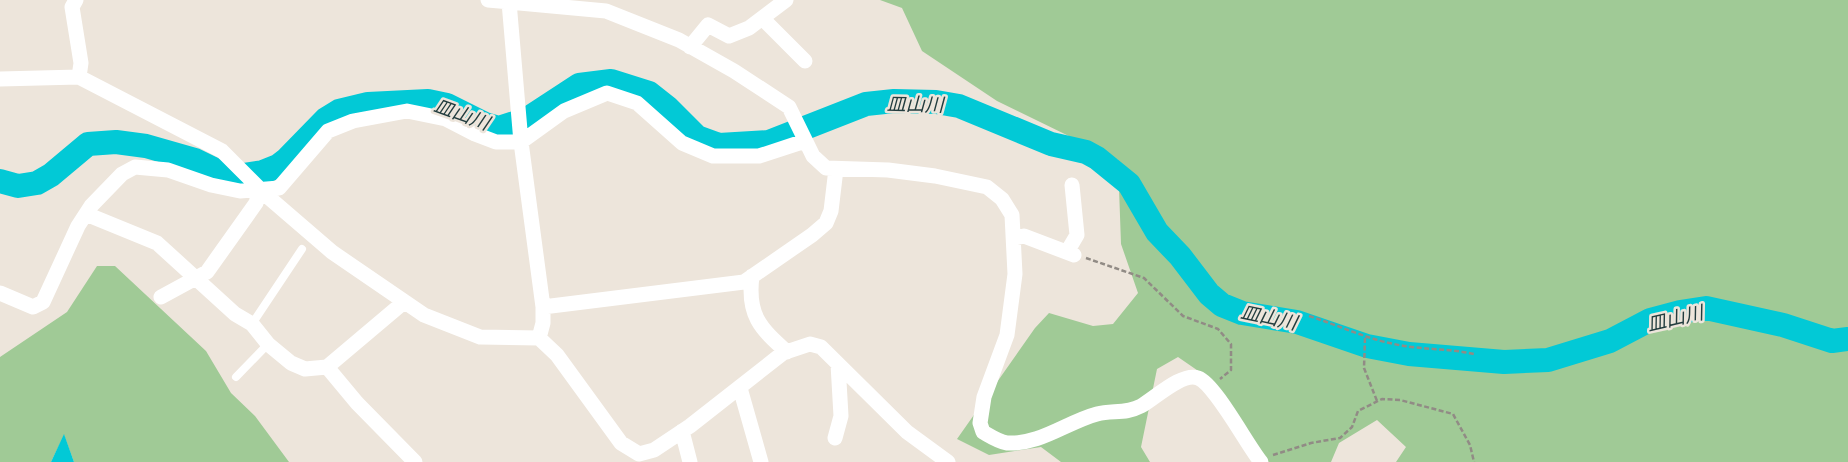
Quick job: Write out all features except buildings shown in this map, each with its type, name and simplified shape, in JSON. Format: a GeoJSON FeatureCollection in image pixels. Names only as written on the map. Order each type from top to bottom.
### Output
{"type":"FeatureCollection","features":[{"type":"Feature","properties":{"kind":"street"},"geometry":{"type":"LineString","coordinates":[[76,0],[72,7],[81,63],[79,77]]}},
{"type":"Feature","properties":{"kind":"street"},"geometry":{"type":"LineString","coordinates":[[488,0],[606,11],[690,47],[789,107],[813,156],[826,168],[849,167],[935,176],[987,187],[1002,199],[1012,215],[1015,238],[1015,274],[1007,335],[984,397],[980,424],[983,432],[1007,443],[1032,440],[1098,414],[1130,411],[1187,378],[1196,377],[1207,386],[1264,460]]}},
{"type":"Feature","properties":{"kind":"street"},"geometry":{"type":"LineString","coordinates":[[690,47],[708,25],[729,36],[749,28],[786,0]]}},
{"type":"Feature","properties":{"kind":"street"},"geometry":{"type":"LineString","coordinates":[[509,2],[521,142],[543,307],[543,323],[539,338]]}},
{"type":"Feature","properties":{"kind":"street"},"geometry":{"type":"LineString","coordinates":[[762,18],[805,61]]}},
{"type":"Feature","properties":{"kind":"street"},"geometry":{"type":"LineString","coordinates":[[0,79],[79,77],[222,151],[260,189],[332,252],[424,315],[468,334],[480,337],[539,338],[557,355],[629,456],[654,450],[787,352],[810,344],[821,347],[907,432],[948,462]]}},
{"type":"Feature","properties":{"kind":"street"},"geometry":{"type":"LineString","coordinates":[[0,293],[33,307],[43,302],[57,267],[86,214],[122,174],[135,167],[168,170],[211,185],[240,191],[279,188],[328,131],[353,121],[371,117],[407,111],[446,119],[475,134],[496,142],[521,142],[564,110],[607,93],[637,103],[682,143],[712,156],[759,156],[805,141]]}},
{"type":"Feature","properties":{"kind":"street"},"geometry":{"type":"LineString","coordinates":[[543,307],[744,282],[812,235],[826,223],[831,211],[836,169]]}},
{"type":"Feature","properties":{"kind":"street"},"geometry":{"type":"LineString","coordinates":[[1015,238],[1024,236],[1071,254],[1077,236],[1072,185]]}},
{"type":"Feature","properties":{"kind":"street"},"geometry":{"type":"LineString","coordinates":[[161,297],[196,280],[207,272],[256,203],[260,189]]}},
{"type":"Feature","properties":{"kind":"street"},"geometry":{"type":"LineString","coordinates":[[86,214],[157,243],[235,314],[252,324],[268,344],[291,363],[305,369],[327,367],[404,302]]}},
{"type":"Feature","properties":{"kind":"street"},"geometry":{"type":"LineString","coordinates":[[752,276],[750,291],[752,308],[758,323],[787,352]]}},
{"type":"Feature","properties":{"kind":"street"},"geometry":{"type":"LineString","coordinates":[[835,438],[842,416],[838,364]]}},
{"type":"Feature","properties":{"kind":"street"},"geometry":{"type":"LineString","coordinates":[[327,367],[357,403],[415,462]]}},
{"type":"Feature","properties":{"kind":"street"},"geometry":{"type":"LineString","coordinates":[[740,388],[761,462]]}},
{"type":"Feature","properties":{"kind":"street"},"geometry":{"type":"LineString","coordinates":[[682,431],[690,462]]}},
{"type":"Feature","properties":{"kind":"lane"},"geometry":{"type":"LineString","coordinates":[[252,324],[302,249]]}},
{"type":"Feature","properties":{"kind":"lane"},"geometry":{"type":"LineString","coordinates":[[236,377],[268,344]]}},
{"type":"Feature","properties":{"kind":"path"},"geometry":{"type":"LineString","coordinates":[[1071,254],[1128,271],[1144,278],[1183,316],[1209,325],[1225,335],[1233,348],[1231,370],[1228,374],[1207,386]]}},
{"type":"Feature","properties":{"kind":"path"},"geometry":{"type":"LineString","coordinates":[[1309,316],[1341,326],[1365,338],[1397,345],[1455,350],[1474,354]]}},
{"type":"Feature","properties":{"kind":"path"},"geometry":{"type":"LineString","coordinates":[[1365,338],[1363,349],[1364,368],[1377,401]]}},
{"type":"Feature","properties":{"kind":"path"},"geometry":{"type":"LineString","coordinates":[[1264,460],[1311,442],[1340,438],[1352,427],[1358,411],[1382,399],[1400,400],[1453,414],[1470,445],[1474,462]]}},
{"type":"Feature","properties":{"kind":"green space"},"geometry":{"type":"Polygon","coordinates":[[[880,0],[1848,0],[1848,462],[1396,462],[1406,447],[1377,420],[1339,443],[1331,462],[1264,462],[1207,377],[1178,357],[1157,369],[1141,447],[1150,462],[1061,462],[1041,447],[989,455],[957,439],[1035,328],[1049,313],[1093,326],[1113,324],[1138,293],[1121,244],[1118,160],[997,101],[922,51],[902,8],[880,0]]]}},
{"type":"Feature","properties":{"kind":"green space"},"geometry":{"type":"Polygon","coordinates":[[[97,266],[115,266],[206,351],[231,393],[255,416],[289,462],[74,462],[64,435],[51,462],[0,462],[0,357],[67,312],[97,266]]]}},
{"type":"Feature","properties":{"kind":"water"},"geometry":{"type":"Polygon","coordinates":[[[64,434],[74,462],[51,462],[64,434]]]}},
{"type":"Feature","properties":{"kind":"waterway","name":"皿山川"},"geometry":{"type":"LineString","coordinates":[[0,181],[18,186],[37,183],[51,175],[88,144],[116,142],[146,146],[195,160],[230,177],[263,172],[278,166],[287,159],[326,119],[339,111],[368,104],[428,101],[447,105],[485,124],[499,128],[527,119],[579,85],[611,81],[649,93],[668,108],[697,137],[719,145],[769,142],[866,104],[894,101],[936,102],[959,106],[1051,144],[1086,152],[1097,158],[1129,184],[1157,232],[1180,256],[1209,294],[1222,305],[1242,313],[1297,322],[1367,346],[1409,354],[1504,362],[1548,360],[1610,341],[1650,320],[1680,312],[1706,308],[1783,325],[1832,341],[1848,339]]}}]}
